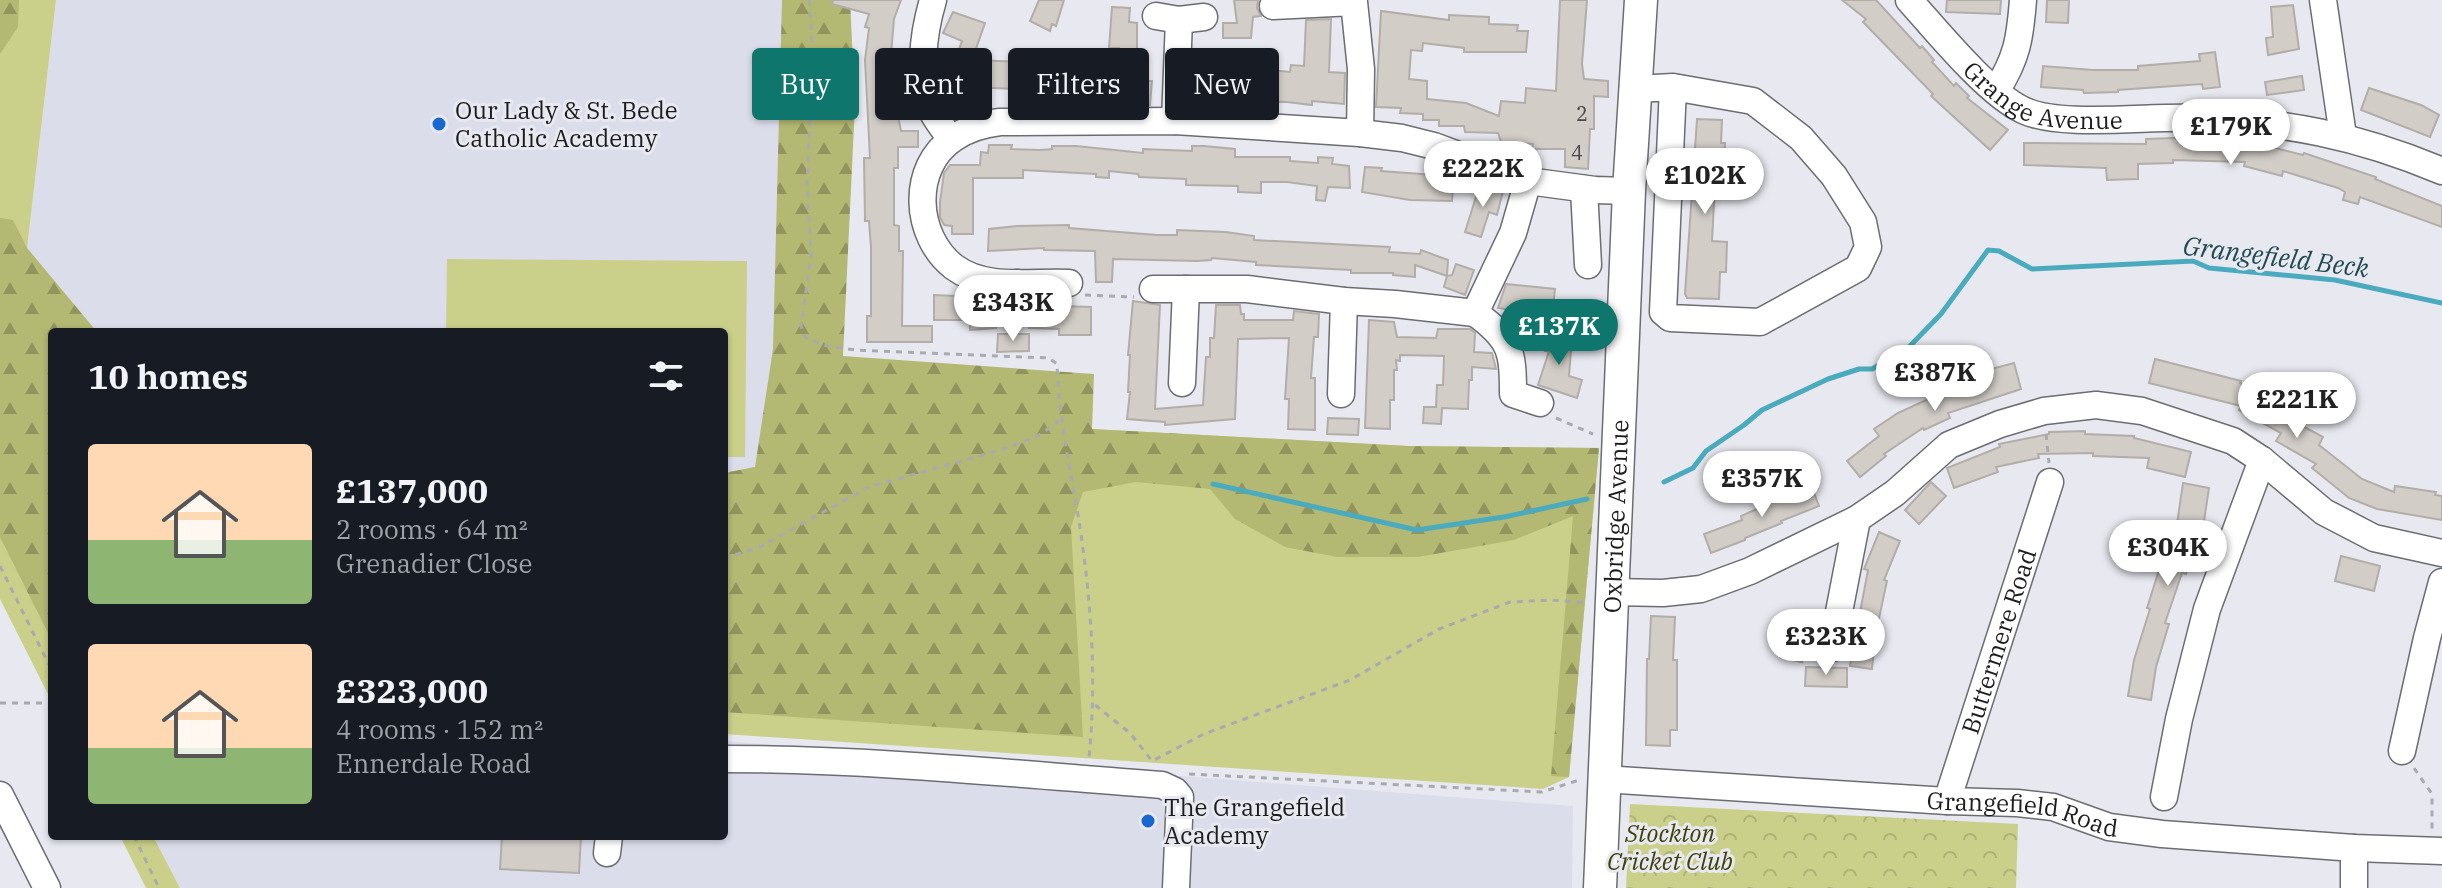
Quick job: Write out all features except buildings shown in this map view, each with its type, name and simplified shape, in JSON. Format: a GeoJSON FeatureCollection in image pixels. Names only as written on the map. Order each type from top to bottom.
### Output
{"type":"FeatureCollection","features":[{"type":"Feature","properties":{"kind":"main road","name":"Oxbridge Avenue"},"geometry":{"type":"LineString","coordinates":[[1600,888],[1603,779],[1601,598],[1619,442],[1629,191],[1641,0]]}},
{"type":"Feature","properties":{"kind":"street"},"geometry":{"type":"LineString","coordinates":[[933,0],[924,41],[926,91],[934,113],[951,139]]}},
{"type":"Feature","properties":{"kind":"street","name":"Grange Avenue"},"geometry":{"type":"LineString","coordinates":[[1909,0],[1996,91],[2021,110],[2046,119],[2189,118],[2271,122],[2343,136],[2442,171]]}},
{"type":"Feature","properties":{"kind":"street"},"geometry":{"type":"LineString","coordinates":[[1996,91],[2011,67],[2020,43],[2023,0]]}},
{"type":"Feature","properties":{"kind":"street"},"geometry":{"type":"LineString","coordinates":[[2323,0],[2343,136]]}},
{"type":"Feature","properties":{"kind":"street"},"geometry":{"type":"LineString","coordinates":[[1273,6],[1362,1],[1360,133]]}},
{"type":"Feature","properties":{"kind":"street"},"geometry":{"type":"LineString","coordinates":[[1175,121],[1180,18]]}},
{"type":"Feature","properties":{"kind":"street"},"geometry":{"type":"LineString","coordinates":[[1636,89],[1673,87],[1753,101],[1801,138],[1834,176],[1863,222],[1868,247],[1858,268],[1760,322],[1670,318],[1663,312],[1673,87]]}},
{"type":"Feature","properties":{"kind":"street"},"geometry":{"type":"LineString","coordinates":[[1072,288],[983,280],[955,268],[937,249],[927,232],[922,210],[924,184],[933,159],[951,139],[973,127],[1000,122],[1175,121],[1360,133],[1434,146],[1528,181],[1584,189],[1629,191]]}},
{"type":"Feature","properties":{"kind":"street"},"geometry":{"type":"LineString","coordinates":[[1475,313],[1513,233],[1528,181]]}},
{"type":"Feature","properties":{"kind":"street"},"geometry":{"type":"LineString","coordinates":[[1584,189],[1588,265]]}},
{"type":"Feature","properties":{"kind":"street"},"geometry":{"type":"LineString","coordinates":[[1015,314],[1017,283]]}},
{"type":"Feature","properties":{"kind":"street"},"geometry":{"type":"LineString","coordinates":[[1149,293],[1186,289],[1247,289],[1475,313],[1496,328],[1507,343],[1513,366],[1502,396],[1540,403]]}},
{"type":"Feature","properties":{"kind":"street"},"geometry":{"type":"LineString","coordinates":[[1182,383],[1186,289]]}},
{"type":"Feature","properties":{"kind":"street"},"geometry":{"type":"LineString","coordinates":[[1341,394],[1344,301]]}},
{"type":"Feature","properties":{"kind":"street"},"geometry":{"type":"LineString","coordinates":[[1601,598],[1701,589],[1750,571],[1857,519],[1895,493],[1949,445],[2000,424],[2044,411],[2096,405],[2142,411],[2233,441],[2262,460],[2324,512],[2374,538],[2442,553]]}},
{"type":"Feature","properties":{"kind":"street"},"geometry":{"type":"LineString","coordinates":[[2164,797],[2179,719],[2207,609],[2262,460]]}},
{"type":"Feature","properties":{"kind":"street","name":"Buttermere Road"},"geometry":{"type":"LineString","coordinates":[[1947,801],[2050,482]]}},
{"type":"Feature","properties":{"kind":"street"},"geometry":{"type":"LineString","coordinates":[[1832,648],[1857,519]]}},
{"type":"Feature","properties":{"kind":"street"},"geometry":{"type":"LineString","coordinates":[[2402,751],[2442,582]]}},
{"type":"Feature","properties":{"kind":"street"},"geometry":{"type":"LineString","coordinates":[[728,759],[769,759],[1162,785],[1179,782],[1176,888]]}},
{"type":"Feature","properties":{"kind":"street","name":"Grangefield Road"},"geometry":{"type":"LineString","coordinates":[[1603,779],[2017,803],[2053,807],[2109,827],[2162,834],[2354,848],[2437,850]]}},
{"type":"Feature","properties":{"kind":"street"},"geometry":{"type":"LineString","coordinates":[[0,795],[47,888]]}},
{"type":"Feature","properties":{"kind":"street"},"geometry":{"type":"LineString","coordinates":[[2354,848],[2354,888]]}},
{"type":"Feature","properties":{"kind":"path"},"geometry":{"type":"LineString","coordinates":[[809,0],[813,56],[807,182],[811,256],[801,326],[805,337],[822,345],[855,350],[1049,358],[1057,364],[1060,420],[1079,522],[1091,639],[1095,705],[1089,757]]}},
{"type":"Feature","properties":{"kind":"path"},"geometry":{"type":"LineString","coordinates":[[1072,288],[1149,293]]}},
{"type":"Feature","properties":{"kind":"path"},"geometry":{"type":"LineString","coordinates":[[1540,403],[1547,414],[1599,437],[1619,442]]}},
{"type":"Feature","properties":{"kind":"path"},"geometry":{"type":"LineString","coordinates":[[2044,411],[2050,482]]}},
{"type":"Feature","properties":{"kind":"path"},"geometry":{"type":"LineString","coordinates":[[728,557],[758,548],[869,487],[997,451],[1036,437],[1060,420]]}},
{"type":"Feature","properties":{"kind":"path"},"geometry":{"type":"LineString","coordinates":[[0,566],[48,663]]}},
{"type":"Feature","properties":{"kind":"path"},"geometry":{"type":"LineString","coordinates":[[1095,705],[1130,733],[1152,761],[1204,734],[1350,680],[1439,629],[1510,602],[1601,598]]}},
{"type":"Feature","properties":{"kind":"path"},"geometry":{"type":"LineString","coordinates":[[0,703],[48,703]]}},
{"type":"Feature","properties":{"kind":"path"},"geometry":{"type":"LineString","coordinates":[[2402,751],[2432,794],[2437,850]]}},
{"type":"Feature","properties":{"kind":"path"},"geometry":{"type":"LineString","coordinates":[[136,840],[159,888]]}},
{"type":"Feature","properties":{"kind":"shaded area","name":"Our Lady & St. Bede Catholic Academy"},"geometry":{"type":"Polygon","coordinates":[[[56,0],[833,0],[825,48],[752,48],[752,120],[813,120],[755,467],[728,472],[728,328],[94,328],[27,248],[56,0]]]}},
{"type":"Feature","properties":{"kind":"shaded area","name":"The Grangefield Academy"},"geometry":{"type":"Polygon","coordinates":[[[728,741],[1573,806],[1572,888],[180,888],[155,840],[728,840],[728,741]]]}},
{"type":"Feature","properties":{"kind":"green space"},"geometry":{"type":"Polygon","coordinates":[[[0,0],[56,0],[27,248],[94,328],[48,328],[48,694],[0,599],[0,0]]]}},
{"type":"Feature","properties":{"kind":"green space"},"geometry":{"type":"Polygon","coordinates":[[[0,0],[19,0],[18,27],[0,54],[0,0]]]}},
{"type":"Feature","properties":{"kind":"green space"},"geometry":{"type":"Polygon","coordinates":[[[782,0],[850,0],[852,48],[781,48],[782,0]]]}},
{"type":"Feature","properties":{"kind":"green space"},"geometry":{"type":"Polygon","coordinates":[[[779,120],[854,120],[843,356],[1094,374],[1092,429],[1408,446],[1599,448],[1569,777],[1551,776],[1573,516],[1514,540],[1418,557],[1337,557],[1285,547],[1235,519],[1210,489],[1136,482],[1083,492],[1071,527],[1083,737],[728,712],[728,472],[755,467],[773,349],[779,120]]]}},
{"type":"Feature","properties":{"kind":"green space"},"geometry":{"type":"Polygon","coordinates":[[[0,218],[13,220],[27,248],[94,328],[48,328],[48,633],[0,537],[0,218]]]}},
{"type":"Feature","properties":{"kind":"green space"},"geometry":{"type":"Polygon","coordinates":[[[447,259],[747,261],[745,457],[728,457],[728,328],[446,328],[447,259]]]}},
{"type":"Feature","properties":{"kind":"green space"},"geometry":{"type":"Polygon","coordinates":[[[1091,429],[1408,446],[1599,448],[1569,777],[1543,789],[728,734],[728,472],[1091,429]]]}},
{"type":"Feature","properties":{"kind":"green space","name":"Stockton Cricket Club"},"geometry":{"type":"Polygon","coordinates":[[[1630,804],[2018,824],[2016,888],[1626,888],[1630,804]]]}},
{"type":"Feature","properties":{"kind":"green space"},"geometry":{"type":"Polygon","coordinates":[[[122,840],[155,840],[180,888],[146,888],[122,840]]]}},
{"type":"Feature","properties":{"kind":"waterway","name":"Grangefield Beck"},"geometry":{"type":"LineString","coordinates":[[1664,482],[1693,468],[1706,451],[1762,410],[1828,379],[1859,369],[1872,369],[1907,349],[1941,314],[1988,250],[1999,251],[2032,269],[2193,261],[2209,268],[2335,280],[2442,303]]}},
{"type":"Feature","properties":{"kind":"waterway","name":"Grangefield Beck"},"geometry":{"type":"LineString","coordinates":[[1213,484],[1417,530],[1504,517],[1587,499]]}},
{"type":"Feature","properties":{"kind":"place","name":"Our Lady & St. Bede Catholic Academy"},"geometry":{"type":"Point","coordinates":[439,124]}},
{"type":"Feature","properties":{"kind":"place","name":"The Grangefield Academy"},"geometry":{"type":"Point","coordinates":[1148,821]}}]}
